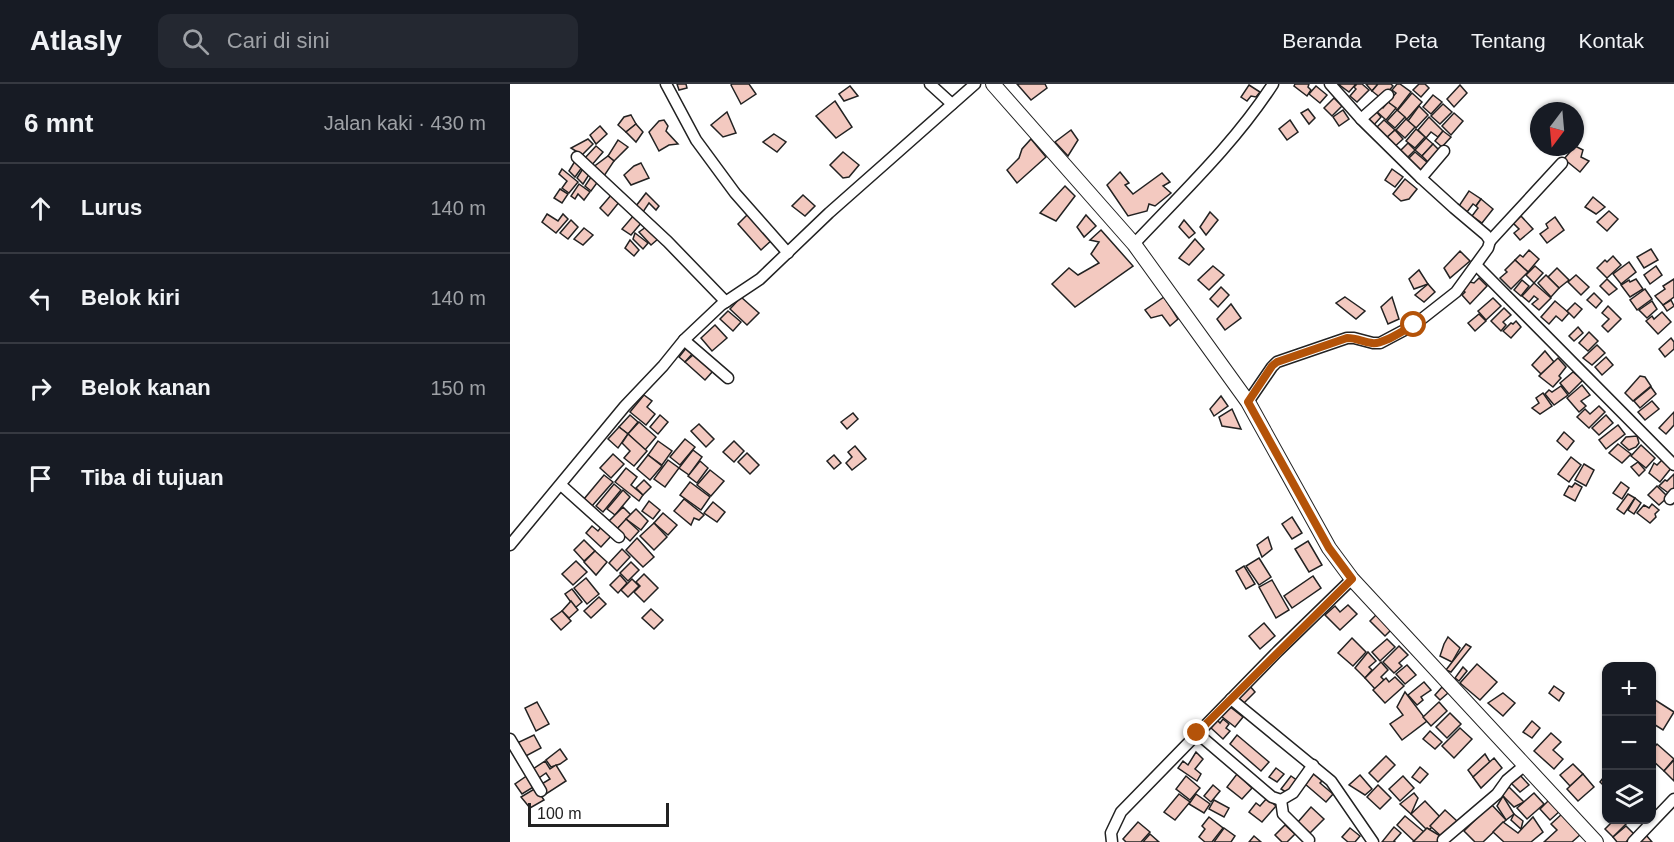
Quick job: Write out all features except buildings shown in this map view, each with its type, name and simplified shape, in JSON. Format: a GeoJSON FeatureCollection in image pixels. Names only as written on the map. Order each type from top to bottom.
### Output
{"type":"FeatureCollection","features":[{"type":"Feature","properties":{"kind":"main road"},"geometry":{"type":"LineString","coordinates":[[993,84],[1134,244],[1248,402],[1329,548],[1352,579],[1596,842]]}},
{"type":"Feature","properties":{"kind":"street"},"geometry":{"type":"LineString","coordinates":[[666,84],[702,149],[735,194],[788,253]]}},
{"type":"Feature","properties":{"kind":"street"},"geometry":{"type":"LineString","coordinates":[[930,84],[952,104]]}},
{"type":"Feature","properties":{"kind":"street"},"geometry":{"type":"LineString","coordinates":[[510,545],[625,406],[684,340],[726,302],[760,279],[829,213],[975,84]]}},
{"type":"Feature","properties":{"kind":"street"},"geometry":{"type":"LineString","coordinates":[[1134,244],[1204,170],[1259,105],[1273,84]]}},
{"type":"Feature","properties":{"kind":"street"},"geometry":{"type":"LineString","coordinates":[[1330,84],[1361,119],[1421,178],[1486,235],[1490,242]]}},
{"type":"Feature","properties":{"kind":"street"},"geometry":{"type":"LineString","coordinates":[[1361,119],[1388,95]]}},
{"type":"Feature","properties":{"kind":"street"},"geometry":{"type":"LineString","coordinates":[[1421,178],[1444,151]]}},
{"type":"Feature","properties":{"kind":"street"},"geometry":{"type":"LineString","coordinates":[[578,157],[668,242],[726,302]]}},
{"type":"Feature","properties":{"kind":"street"},"geometry":{"type":"LineString","coordinates":[[1248,402],[1277,362],[1347,338],[1373,344],[1380,343],[1414,325],[1456,292],[1490,242],[1562,163]]}},
{"type":"Feature","properties":{"kind":"street"},"geometry":{"type":"LineString","coordinates":[[1476,265],[1674,465]]}},
{"type":"Feature","properties":{"kind":"street"},"geometry":{"type":"LineString","coordinates":[[684,340],[728,378]]}},
{"type":"Feature","properties":{"kind":"street"},"geometry":{"type":"LineString","coordinates":[[561,485],[619,537]]}},
{"type":"Feature","properties":{"kind":"street"},"geometry":{"type":"LineString","coordinates":[[1112,842],[1111,833],[1121,812],[1352,579]]}},
{"type":"Feature","properties":{"kind":"street"},"geometry":{"type":"LineString","coordinates":[[1231,699],[1331,781],[1373,842]]}},
{"type":"Feature","properties":{"kind":"street"},"geometry":{"type":"LineString","coordinates":[[1197,733],[1272,797],[1281,800],[1293,794],[1313,765]]}},
{"type":"Feature","properties":{"kind":"street"},"geometry":{"type":"LineString","coordinates":[[510,739],[541,791]]}},
{"type":"Feature","properties":{"kind":"street"},"geometry":{"type":"LineString","coordinates":[[1443,840],[1497,794],[1507,780],[1525,765]]}},
{"type":"Feature","properties":{"kind":"street"},"geometry":{"type":"LineString","coordinates":[[1281,800],[1283,814],[1309,840]]}},
{"type":"Feature","properties":{"kind":"street"},"geometry":{"type":"LineString","coordinates":[[1633,842],[1674,800]]}},
{"type":"Feature","properties":{"kind":"route"},"geometry":{"type":"LineString","coordinates":[[1197,733],[1352,579],[1329,548],[1248,402],[1277,362],[1347,338],[1373,344],[1380,343],[1414,325]]}}]}
